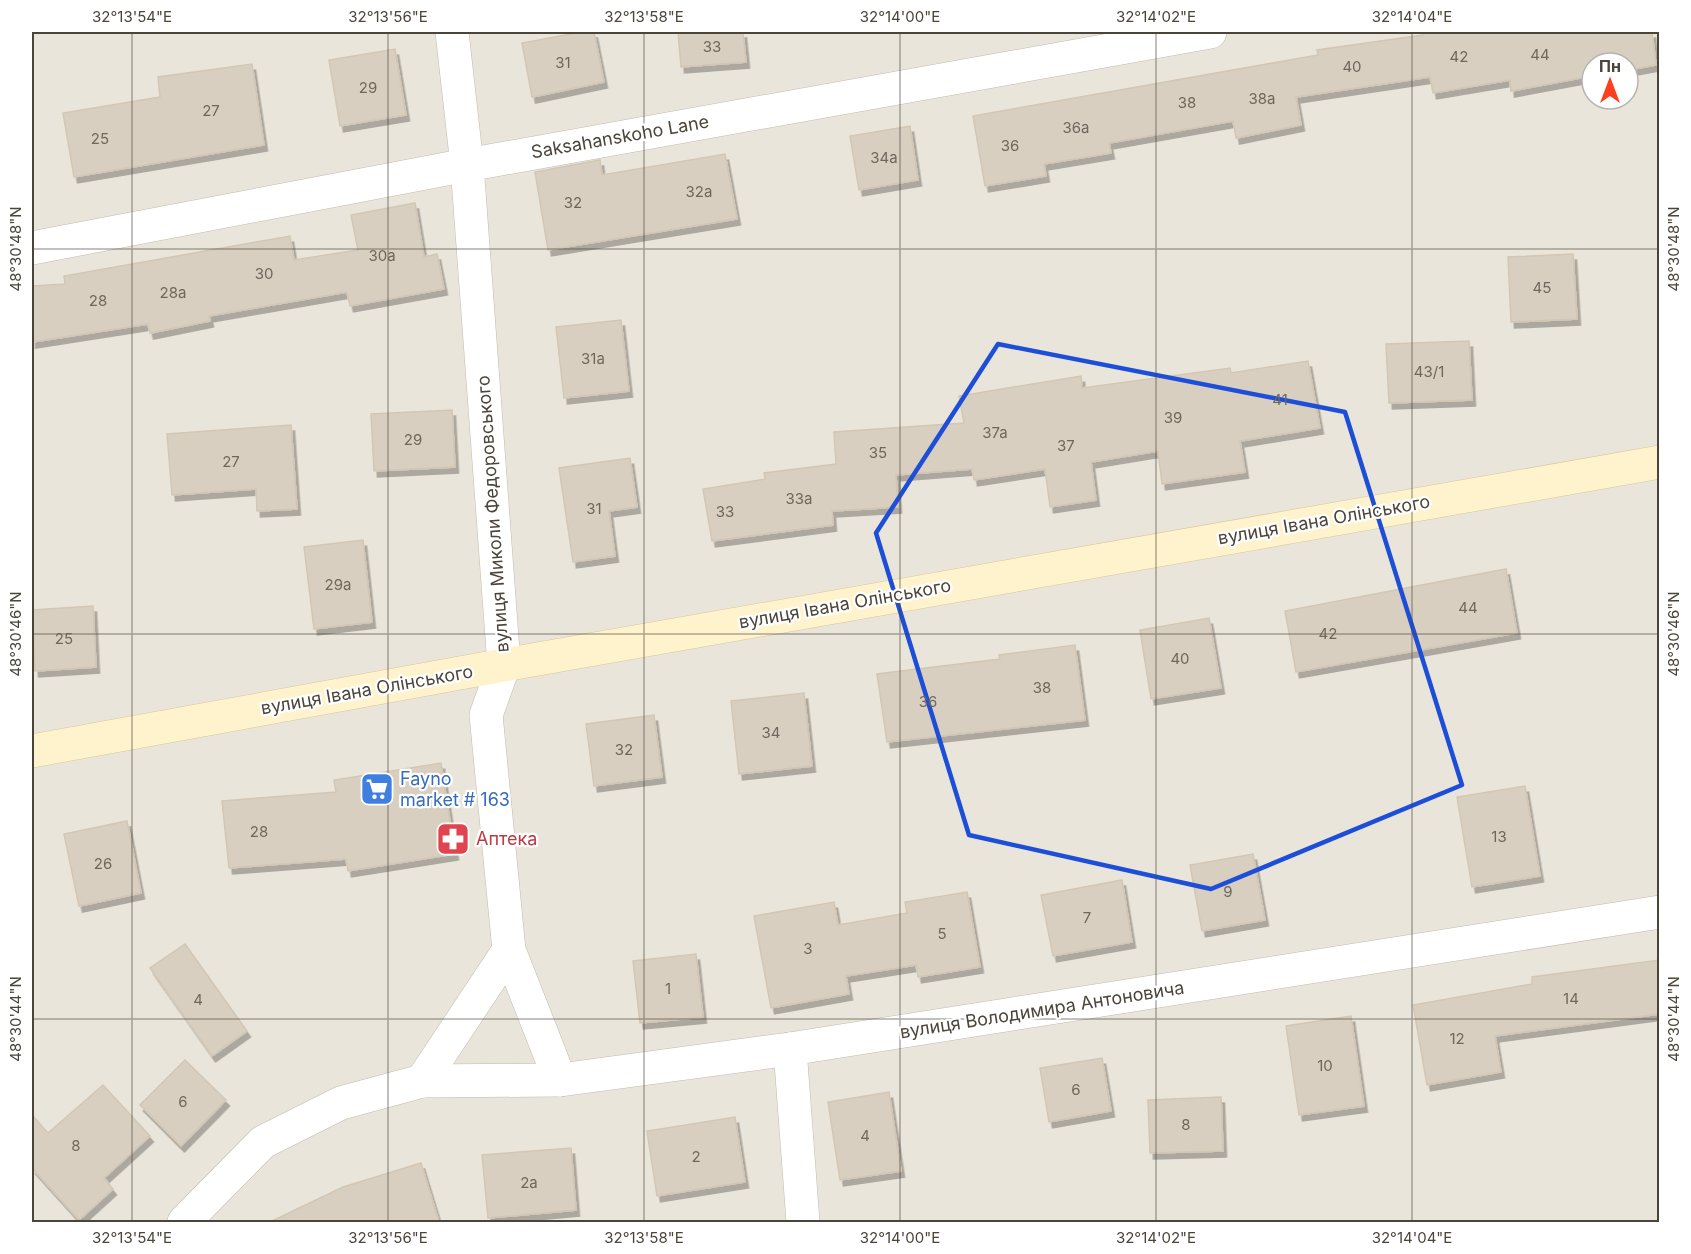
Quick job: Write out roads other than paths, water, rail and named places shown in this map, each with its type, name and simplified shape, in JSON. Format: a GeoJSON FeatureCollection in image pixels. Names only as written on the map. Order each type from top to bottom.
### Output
{"type":"FeatureCollection","features":[{"type":"Feature","properties":{"kind":"street","name":"вулиця Миколи Федоровського"},"geometry":{"type":"LineString","coordinates":[[452,32],[467,165],[504,665],[486,715],[509,950],[560,1080]]}},
{"type":"Feature","properties":{"kind":"street","name":"Saksahanskoho Lane"},"geometry":{"type":"LineString","coordinates":[[32,248],[467,165],[1210,32]]}},
{"type":"Feature","properties":{"kind":"street","name":"вулиця Івана Олінського"},"geometry":{"type":"LineString","coordinates":[[32,751],[504,665],[1659,462]]}},
{"type":"Feature","properties":{"kind":"street","name":"вулиця Володимира Антоновича"},"geometry":{"type":"LineString","coordinates":[[422,1081],[560,1080],[790,1049],[1659,912]]}},
{"type":"Feature","properties":{"kind":"street"},"geometry":{"type":"LineString","coordinates":[[184,1222],[263,1142],[341,1103],[422,1081],[509,950]]}},
{"type":"Feature","properties":{"kind":"street"},"geometry":{"type":"LineString","coordinates":[[790,1049],[803,1222]]}},
{"type":"Feature","properties":{"kind":"place","name":"Fayno market # 163"},"geometry":{"type":"Point","coordinates":[377,789]}},
{"type":"Feature","properties":{"kind":"place","name":"Аптека"},"geometry":{"type":"Point","coordinates":[453,839]}}]}
